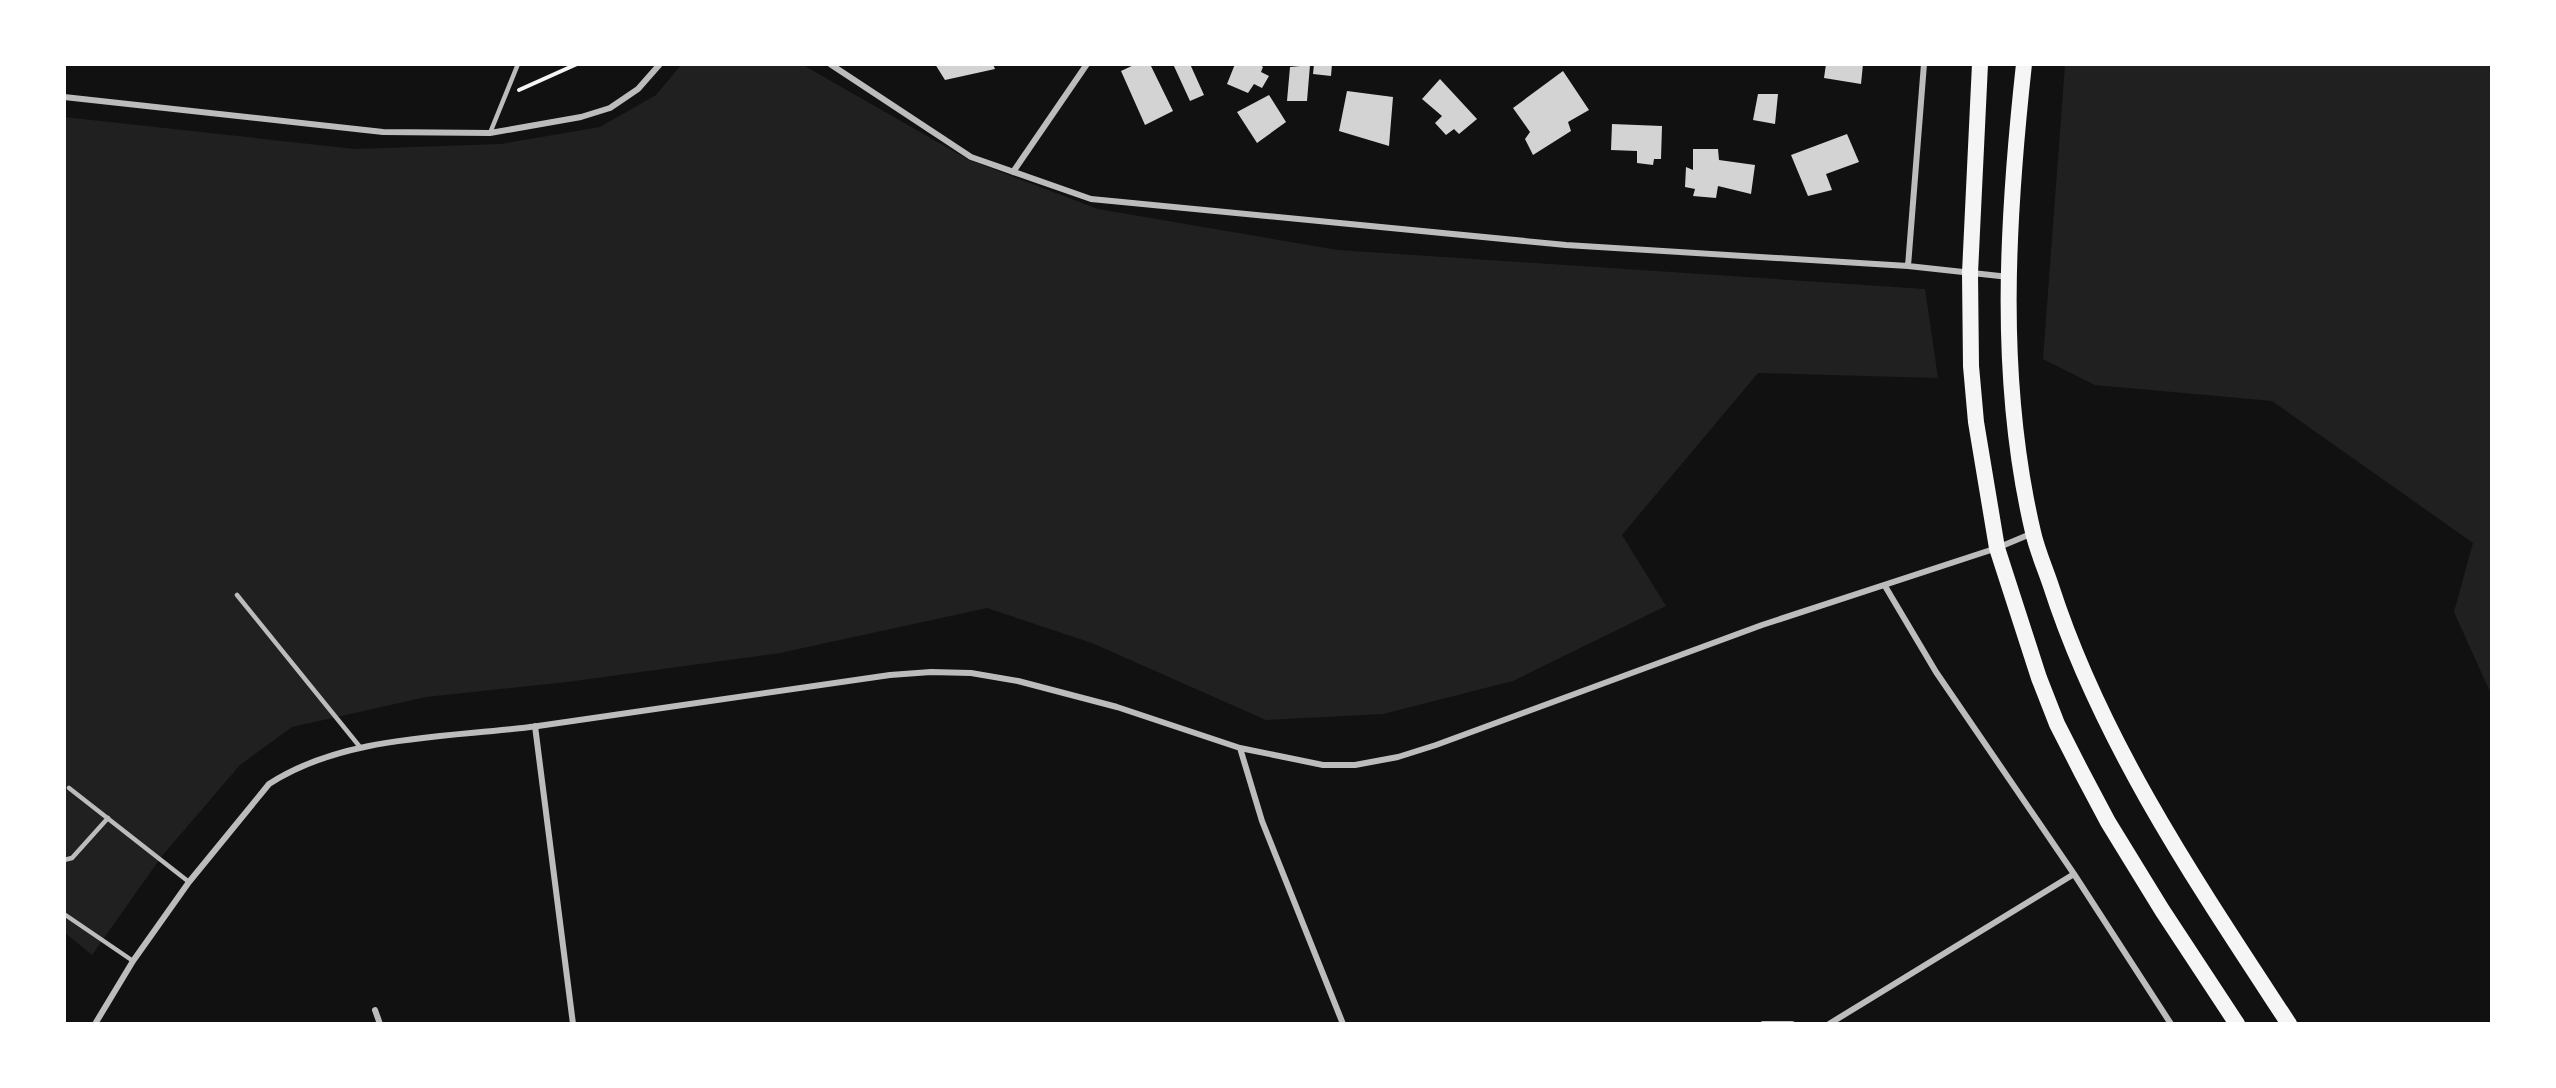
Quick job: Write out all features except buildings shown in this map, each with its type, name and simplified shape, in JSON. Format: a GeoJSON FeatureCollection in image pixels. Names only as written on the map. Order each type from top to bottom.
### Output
{"type":"FeatureCollection","features":[{"type":"Feature","properties":{"kind":"highway"},"geometry":{"type":"LineString","coordinates":[[1980,64],[1970,273],[1971,366],[1977,422],[1997,548],[2039,678],[2057,724],[2082,774],[2108,822],[2162,910],[2237,1023]]}},
{"type":"Feature","properties":{"kind":"highway"},"geometry":{"type":"LineString","coordinates":[[2024,64],[2012,186],[2009,277],[2011,366],[2016,429],[2033,532],[2064,627],[2115,739],[2207,899],[2289,1023]]}},
{"type":"Feature","properties":{"kind":"street"},"geometry":{"type":"LineString","coordinates":[[64,97],[382,132],[490,133],[581,117],[610,108],[638,89],[660,64]]}},
{"type":"Feature","properties":{"kind":"street"},"geometry":{"type":"LineString","coordinates":[[830,64],[971,157],[1091,199],[1566,245],[1908,266],[2009,277]]}},
{"type":"Feature","properties":{"kind":"street"},"geometry":{"type":"LineString","coordinates":[[1013,172],[1087,64]]}},
{"type":"Feature","properties":{"kind":"street"},"geometry":{"type":"LineString","coordinates":[[1908,266],[1924,64]]}},
{"type":"Feature","properties":{"kind":"street"},"geometry":{"type":"LineString","coordinates":[[95,1023],[133,961],[189,882],[269,784],[287,773],[360,747],[535,726],[890,675],[941,672],[971,673],[1018,681],[1117,707],[1240,748],[1323,765],[1354,765],[1398,757],[1762,626],[1997,548],[2033,532]]}},
{"type":"Feature","properties":{"kind":"street"},"geometry":{"type":"LineString","coordinates":[[1886,586],[1936,672],[2074,874],[2171,1023]]}},
{"type":"Feature","properties":{"kind":"street"},"geometry":{"type":"LineString","coordinates":[[535,726],[573,1023]]}},
{"type":"Feature","properties":{"kind":"street"},"geometry":{"type":"LineString","coordinates":[[1240,748],[1262,820],[1342,1023]]}},
{"type":"Feature","properties":{"kind":"street"},"geometry":{"type":"LineString","coordinates":[[1829,1023],[2074,874]]}},
{"type":"Feature","properties":{"kind":"street"},"geometry":{"type":"LineString","coordinates":[[375,1010],[380,1023]]}},
{"type":"Feature","properties":{"kind":"street"},"geometry":{"type":"LineString","coordinates":[[1763,1023],[1792,1023]]}},
{"type":"Feature","properties":{"kind":"lane"},"geometry":{"type":"LineString","coordinates":[[490,133],[518,64]]}},
{"type":"Feature","properties":{"kind":"lane"},"geometry":{"type":"LineString","coordinates":[[237,595],[360,747]]}},
{"type":"Feature","properties":{"kind":"lane"},"geometry":{"type":"LineString","coordinates":[[69,788],[189,882]]}},
{"type":"Feature","properties":{"kind":"lane"},"geometry":{"type":"LineString","coordinates":[[64,860],[72,858],[108,818]]}},
{"type":"Feature","properties":{"kind":"lane"},"geometry":{"type":"LineString","coordinates":[[64,914],[133,961]]}},
{"type":"Feature","properties":{"kind":"path"},"geometry":{"type":"LineString","coordinates":[[505,96],[577,64]]}},
{"type":"Feature","properties":{"kind":"shaded area"},"geometry":{"type":"Polygon","coordinates":[[[681,65],[803,65],[969,160],[1098,209],[1338,250],[1925,289],[1938,378],[1758,373],[1622,535],[1666,606],[1513,681],[1383,714],[1266,720],[1092,643],[987,608],[780,653],[567,682],[426,697],[292,727],[240,765],[162,856],[92,955],[64,932],[64,117],[355,149],[501,144],[600,127],[656,95],[681,65]]]}},
{"type":"Feature","properties":{"kind":"shaded area"},"geometry":{"type":"Polygon","coordinates":[[[2065,65],[2491,65],[2491,694],[2454,612],[2473,543],[2272,401],[2095,385],[2043,359],[2065,65]]]}}]}
